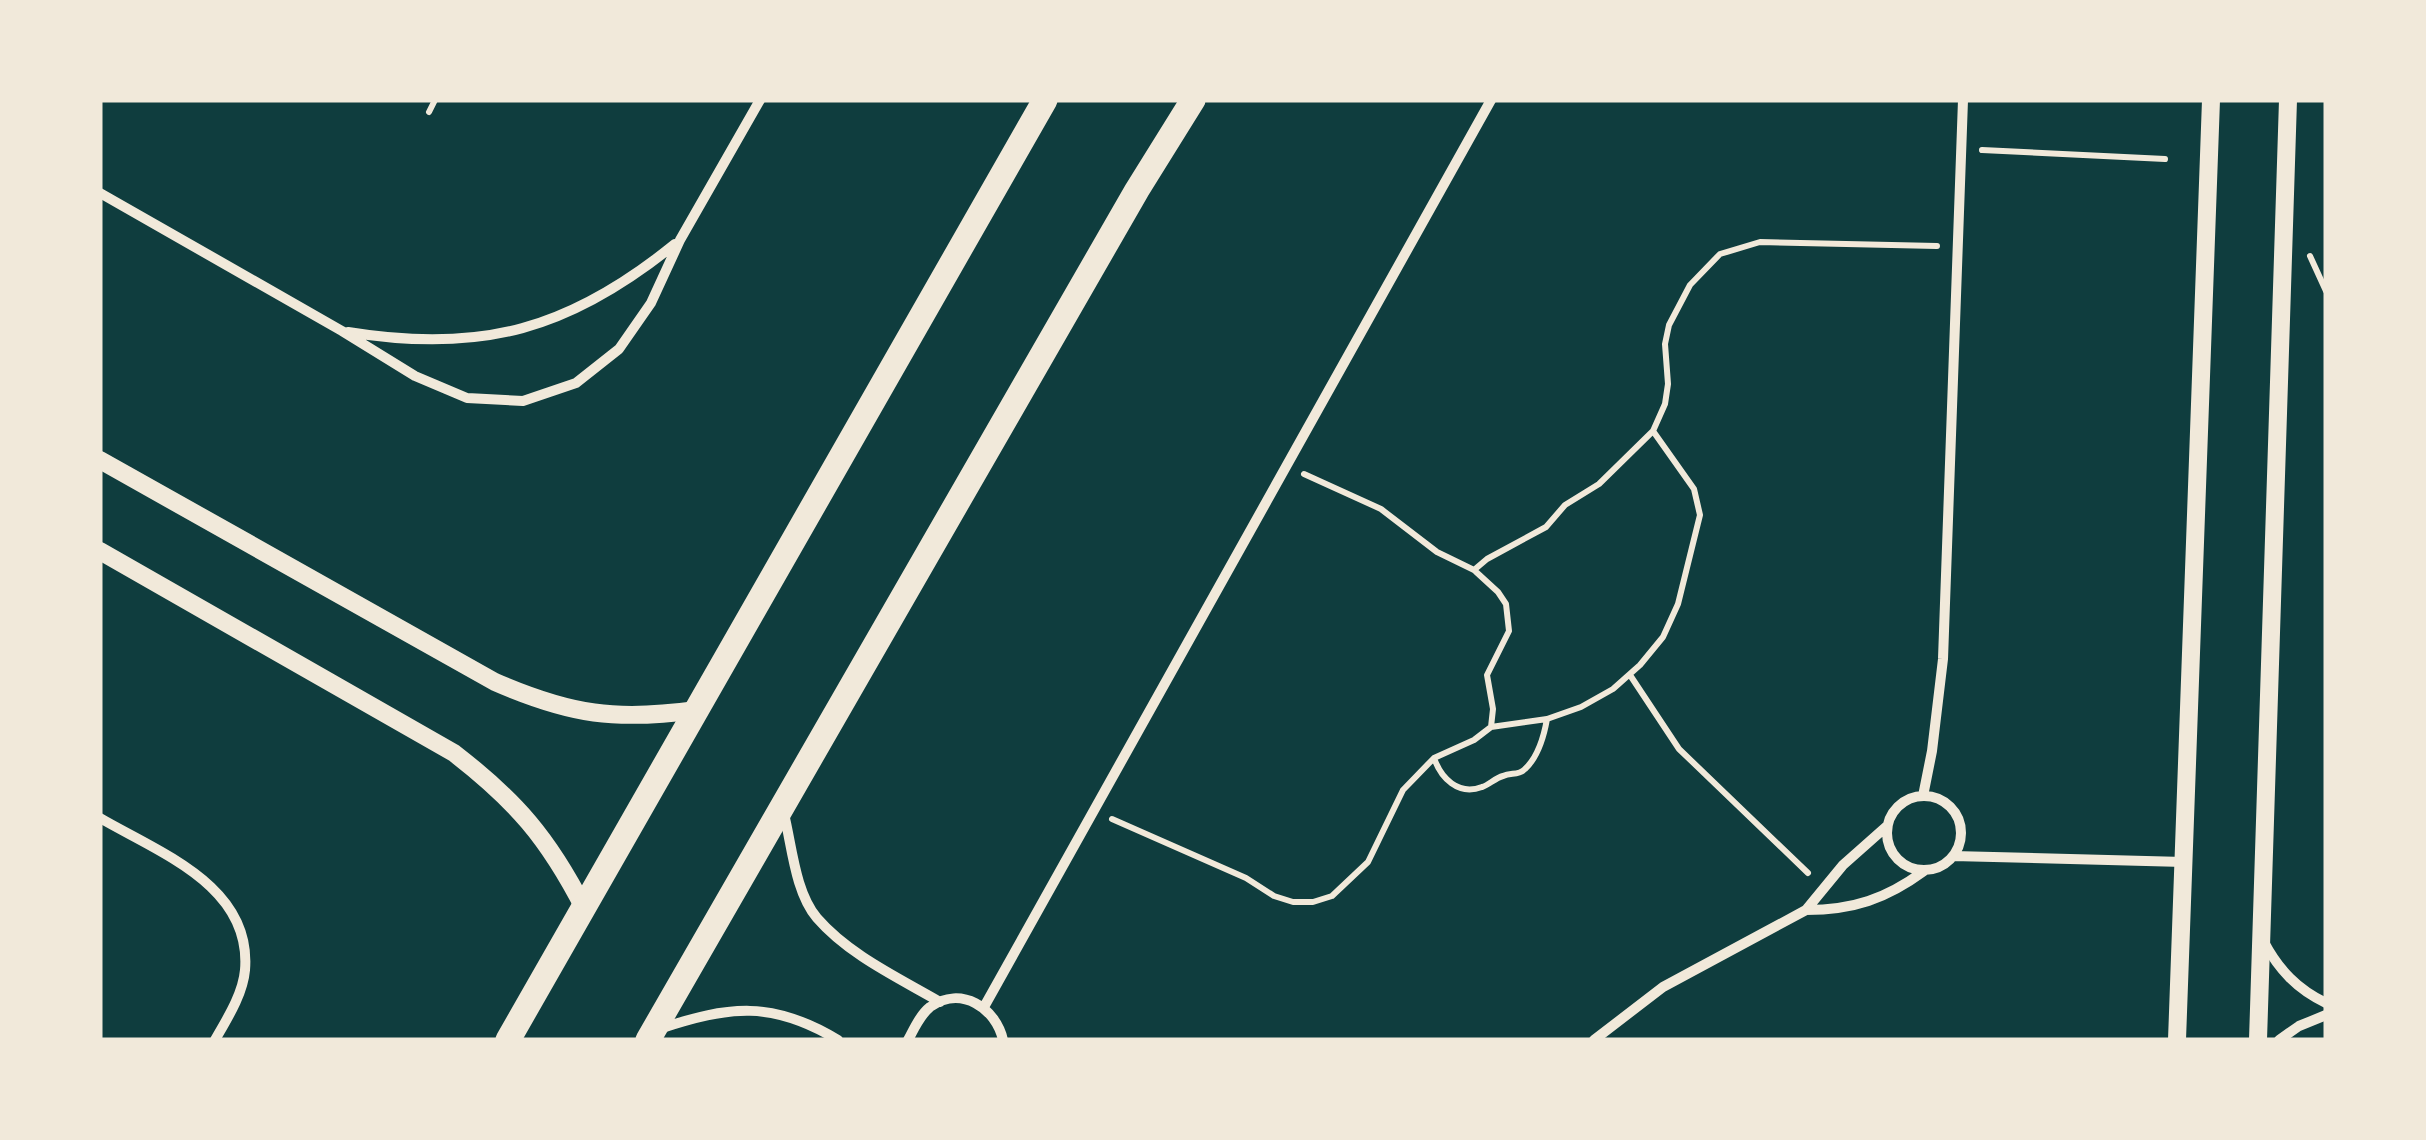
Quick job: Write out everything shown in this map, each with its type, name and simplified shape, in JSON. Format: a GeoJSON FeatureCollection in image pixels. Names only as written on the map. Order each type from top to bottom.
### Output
{"type":"FeatureCollection","features":[{"type":"Feature","properties":{"kind":"main road"},"geometry":{"type":"LineString","coordinates":[[508,1040],[1044,100]]}},
{"type":"Feature","properties":{"kind":"main road"},"geometry":{"type":"LineString","coordinates":[[651,1035],[1137,190],[1194,100]]}},
{"type":"Feature","properties":{"kind":"street"},"geometry":{"type":"LineString","coordinates":[[100,193],[342,330],[415,376],[467,398],[523,400],[576,383],[619,349],[651,302],[680,240],[760,100]]}},
{"type":"Feature","properties":{"kind":"street"},"geometry":{"type":"LineString","coordinates":[[984,1006],[1491,100]]}},
{"type":"Feature","properties":{"kind":"street"},"geometry":{"type":"LineString","coordinates":[[1922,796],[1943,659],[1963,100]]}},
{"type":"Feature","properties":{"kind":"street"},"geometry":{"type":"LineString","coordinates":[[2178,1040],[2211,100]]}},
{"type":"Feature","properties":{"kind":"street"},"geometry":{"type":"LineString","coordinates":[[2258,1040],[2288,100]]}},
{"type":"Feature","properties":{"kind":"street"},"geometry":{"type":"LineString","coordinates":[[342,330],[402,340],[463,340],[522,329],[580,308],[620,286],[680,240]]}},
{"type":"Feature","properties":{"kind":"street"},"geometry":{"type":"LineString","coordinates":[[100,460],[496,682],[543,703],[645,717],[697,710]]}},
{"type":"Feature","properties":{"kind":"street"},"geometry":{"type":"LineString","coordinates":[[100,551],[454,753],[495,784],[531,821],[560,862],[584,908]]}},
{"type":"Feature","properties":{"kind":"street"},"geometry":{"type":"LineString","coordinates":[[1594,1040],[1664,987],[1806,910],[1843,865],[1887,826],[1894,811],[1907,800],[1922,796],[1940,799],[1952,809],[1960,824],[1960,840],[1953,856],[1941,866],[1924,871],[1899,890],[1870,903],[1838,910],[1806,910]]}},
{"type":"Feature","properties":{"kind":"street"},"geometry":{"type":"LineString","coordinates":[[782,806],[803,890],[816,917],[862,956],[940,1002]]}},
{"type":"Feature","properties":{"kind":"street"},"geometry":{"type":"LineString","coordinates":[[100,818],[196,874],[225,899],[242,933],[245,971],[233,1008],[215,1040]]}},
{"type":"Feature","properties":{"kind":"street"},"geometry":{"type":"LineString","coordinates":[[1887,826],[1887,842],[1895,857],[1908,867],[1924,871]]}},
{"type":"Feature","properties":{"kind":"street"},"geometry":{"type":"LineString","coordinates":[[1953,856],[2184,862]]}},
{"type":"Feature","properties":{"kind":"street"},"geometry":{"type":"LineString","coordinates":[[2262,938],[2275,964],[2295,985],[2326,1003]]}},
{"type":"Feature","properties":{"kind":"street"},"geometry":{"type":"LineString","coordinates":[[908,1040],[923,1015],[940,1002],[955,998],[984,1006],[994,1016],[1003,1040]]}},
{"type":"Feature","properties":{"kind":"street"},"geometry":{"type":"LineString","coordinates":[[651,1035],[709,1013],[740,1010],[771,1012],[838,1040]]}},
{"type":"Feature","properties":{"kind":"street"},"geometry":{"type":"LineString","coordinates":[[2278,1040],[2326,1015]]}},
{"type":"Feature","properties":{"kind":"path"},"geometry":{"type":"LineString","coordinates":[[429,112],[435,100]]}},
{"type":"Feature","properties":{"kind":"path"},"geometry":{"type":"LineString","coordinates":[[1963,149],[2165,159]]}},
{"type":"Feature","properties":{"kind":"path"},"geometry":{"type":"LineString","coordinates":[[1474,570],[1546,527],[1565,505],[1599,484],[1653,431],[1666,404],[1665,344],[1669,325],[1690,285],[1720,254],[1760,242],[1959,247]]}},
{"type":"Feature","properties":{"kind":"path"},"geometry":{"type":"LineString","coordinates":[[1093,811],[1246,878],[1274,896],[1293,902],[1313,902],[1332,896],[1368,862],[1403,790],[1434,758],[1474,740],[1491,727],[1547,718],[1582,707],[1630,675],[1663,637],[1678,604],[1700,514],[1694,490],[1653,431]]}},
{"type":"Feature","properties":{"kind":"path"},"geometry":{"type":"LineString","coordinates":[[1286,466],[1381,510],[1437,552],[1474,570],[1498,592],[1510,617],[1509,631],[1487,674],[1491,727]]}},
{"type":"Feature","properties":{"kind":"path"},"geometry":{"type":"LineString","coordinates":[[1630,675],[1679,749],[1824,887]]}},
{"type":"Feature","properties":{"kind":"path"},"geometry":{"type":"LineString","coordinates":[[1434,758],[1439,772],[1450,784],[1464,789],[1480,788],[1500,776],[1518,774],[1526,768],[1539,748],[1547,718]]}}]}
